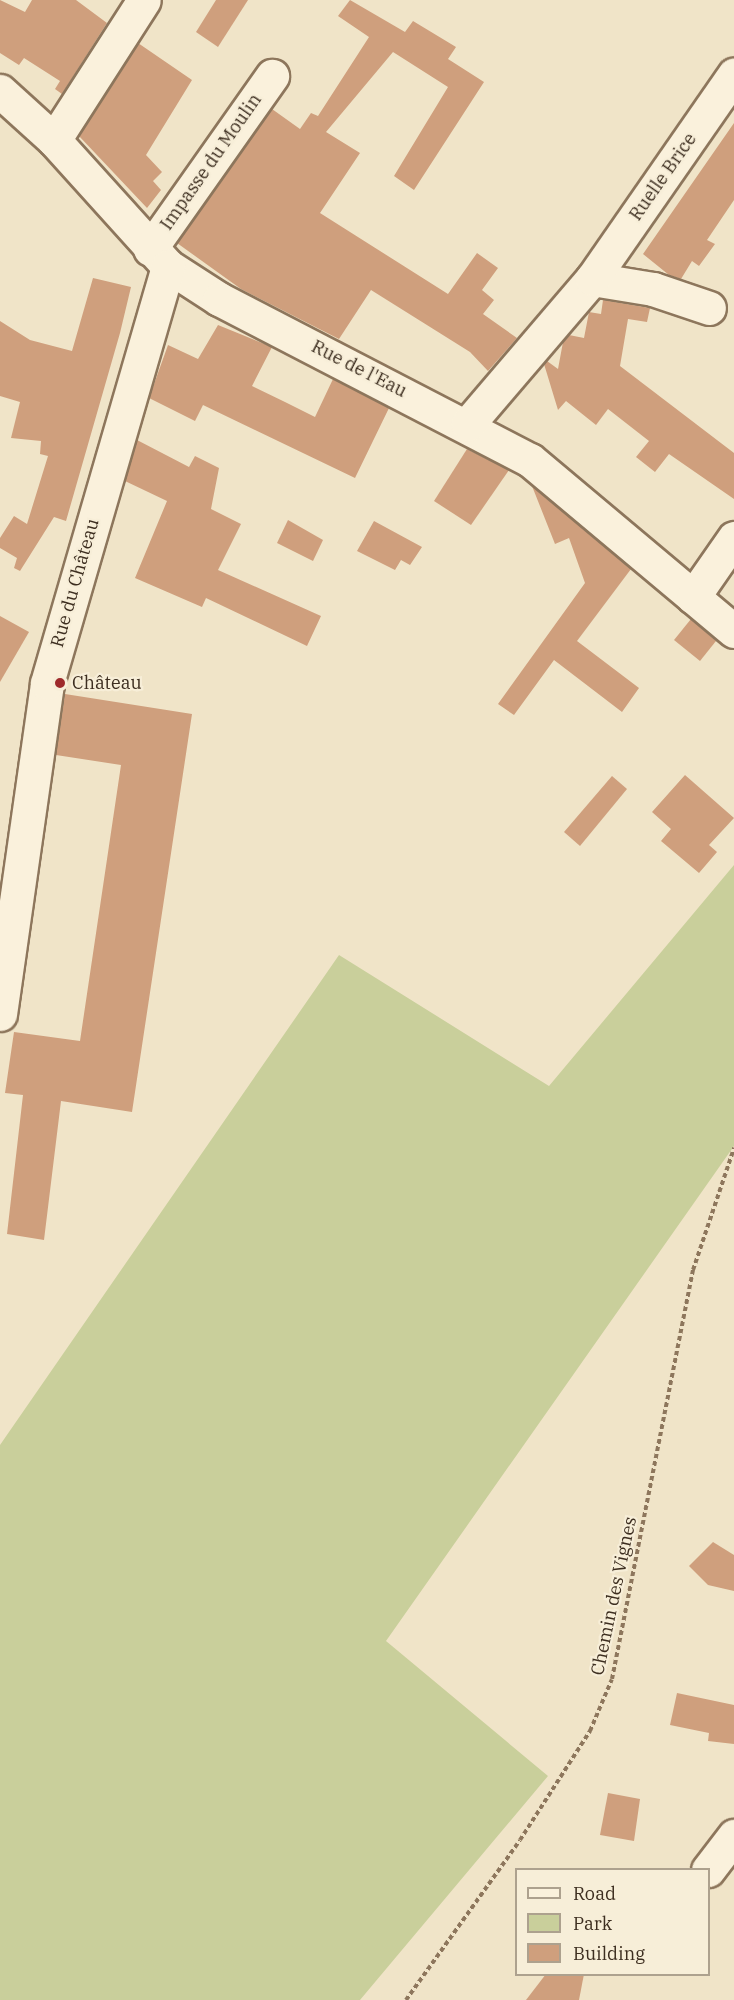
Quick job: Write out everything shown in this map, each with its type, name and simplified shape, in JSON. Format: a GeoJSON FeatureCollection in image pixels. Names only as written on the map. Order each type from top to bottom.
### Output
{"type":"FeatureCollection","features":[{"type":"Feature","properties":{"kind":"street"},"geometry":{"type":"LineString","coordinates":[[54,140],[144,0]]}},
{"type":"Feature","properties":{"kind":"street","name":"Ruelle Brice"},"geometry":{"type":"LineString","coordinates":[[468,424],[592,279],[734,75]]}},
{"type":"Feature","properties":{"kind":"street","name":"Impasse du Moulin"},"geometry":{"type":"LineString","coordinates":[[159,258],[272,76]]}},
{"type":"Feature","properties":{"kind":"street","name":"Rue de l'Eau"},"geometry":{"type":"LineString","coordinates":[[0,91],[54,140],[159,258],[219,299],[468,424],[561,483],[734,631]]}},
{"type":"Feature","properties":{"kind":"street","name":"Rue du Château"},"geometry":{"type":"LineString","coordinates":[[0,1014],[47,683],[159,258]]}},
{"type":"Feature","properties":{"kind":"street"},"geometry":{"type":"LineString","coordinates":[[592,279],[653,289],[709,308]]}},
{"type":"Feature","properties":{"kind":"street"},"geometry":{"type":"LineString","coordinates":[[693,597],[734,538]]}},
{"type":"Feature","properties":{"kind":"street"},"geometry":{"type":"LineString","coordinates":[[710,1868],[734,1836]]}},
{"type":"Feature","properties":{"kind":"path","name":"Chemin des Vignes"},"geometry":{"type":"LineString","coordinates":[[406,2000],[533,1820],[590,1731],[612,1679],[693,1270],[734,1148]]}},
{"type":"Feature","properties":{"kind":"green space"},"geometry":{"type":"Polygon","coordinates":[[[734,865],[734,1146],[386,1641],[548,1776],[360,2000],[0,2000],[0,1445],[339,955],[549,1086],[734,865]]]}},
{"type":"Feature","properties":{"kind":"building"},"geometry":{"type":"Polygon","coordinates":[[[0,0],[25,12],[32,0],[76,0],[107,23],[62,94],[55,89],[60,81],[24,58],[19,65],[0,53],[0,0]]]}},
{"type":"Feature","properties":{"kind":"building"},"geometry":{"type":"Polygon","coordinates":[[[216,0],[248,0],[218,47],[196,32],[216,0]]]}},
{"type":"Feature","properties":{"kind":"building"},"geometry":{"type":"Polygon","coordinates":[[[350,0],[405,32],[413,21],[456,47],[448,59],[484,82],[414,190],[394,176],[448,87],[393,52],[326,132],[360,153],[320,213],[448,294],[477,253],[498,268],[482,290],[494,300],[483,314],[517,338],[488,371],[470,352],[371,290],[339,339],[241,289],[177,243],[272,109],[300,129],[311,113],[318,116],[369,37],[338,16],[350,0]]]}},
{"type":"Feature","properties":{"kind":"building"},"geometry":{"type":"Polygon","coordinates":[[[138,43],[192,80],[146,155],[162,172],[153,181],[161,190],[147,208],[79,136],[138,43]]]}},
{"type":"Feature","properties":{"kind":"building"},"geometry":{"type":"Polygon","coordinates":[[[734,123],[734,200],[707,240],[715,244],[699,266],[692,261],[681,279],[669,275],[643,254],[734,123]]]}},
{"type":"Feature","properties":{"kind":"building"},"geometry":{"type":"Polygon","coordinates":[[[93,278],[131,287],[120,333],[66,521],[54,517],[20,571],[14,568],[17,558],[0,548],[0,538],[14,516],[27,524],[48,456],[40,454],[41,441],[11,438],[20,402],[0,396],[0,321],[30,340],[72,351],[93,278]]]}},
{"type":"Feature","properties":{"kind":"building"},"geometry":{"type":"Polygon","coordinates":[[[603,300],[650,308],[647,322],[628,319],[620,366],[734,453],[734,499],[669,454],[655,472],[636,457],[649,441],[608,409],[596,425],[566,401],[558,410],[544,364],[547,361],[558,369],[563,342],[569,335],[584,338],[589,312],[601,314],[603,300]]]}},
{"type":"Feature","properties":{"kind":"building"},"geometry":{"type":"Polygon","coordinates":[[[218,325],[272,347],[252,386],[315,417],[333,379],[389,408],[355,478],[203,405],[195,421],[149,398],[168,345],[198,359],[218,325]]]}},
{"type":"Feature","properties":{"kind":"building"},"geometry":{"type":"Polygon","coordinates":[[[137,440],[189,467],[195,456],[219,468],[211,509],[241,524],[218,570],[321,616],[307,646],[206,598],[202,607],[135,578],[167,501],[125,481],[137,440]]]}},
{"type":"Feature","properties":{"kind":"building"},"geometry":{"type":"Polygon","coordinates":[[[467,449],[509,470],[471,525],[434,501],[467,449]]]}},
{"type":"Feature","properties":{"kind":"building"},"geometry":{"type":"Polygon","coordinates":[[[532,486],[631,569],[577,641],[639,688],[622,712],[554,660],[514,715],[498,704],[585,583],[569,538],[555,544],[532,486]]]}},
{"type":"Feature","properties":{"kind":"building"},"geometry":{"type":"Polygon","coordinates":[[[288,520],[323,540],[313,561],[277,543],[288,520]]]}},
{"type":"Feature","properties":{"kind":"building"},"geometry":{"type":"Polygon","coordinates":[[[374,521],[422,547],[410,565],[401,560],[395,570],[357,551],[374,521]]]}},
{"type":"Feature","properties":{"kind":"building"},"geometry":{"type":"Polygon","coordinates":[[[0,616],[29,632],[0,682],[0,616]]]}},
{"type":"Feature","properties":{"kind":"building"},"geometry":{"type":"Polygon","coordinates":[[[691,619],[716,641],[700,661],[674,640],[691,619]]]}},
{"type":"Feature","properties":{"kind":"building"},"geometry":{"type":"Polygon","coordinates":[[[65,694],[192,714],[132,1112],[61,1101],[44,1240],[7,1234],[23,1095],[5,1093],[14,1032],[80,1041],[121,765],[56,755],[65,694]]]}},
{"type":"Feature","properties":{"kind":"building"},"geometry":{"type":"Polygon","coordinates":[[[685,775],[734,818],[709,845],[717,852],[699,873],[661,841],[671,829],[652,812],[685,775]]]}},
{"type":"Feature","properties":{"kind":"building"},"geometry":{"type":"Polygon","coordinates":[[[612,776],[627,789],[580,846],[564,832],[612,776]]]}},
{"type":"Feature","properties":{"kind":"building"},"geometry":{"type":"Polygon","coordinates":[[[713,1542],[734,1555],[734,1591],[708,1585],[689,1566],[713,1542]]]}},
{"type":"Feature","properties":{"kind":"building"},"geometry":{"type":"Polygon","coordinates":[[[677,1693],[734,1705],[734,1744],[708,1741],[709,1733],[670,1725],[677,1693]]]}},
{"type":"Feature","properties":{"kind":"building"},"geometry":{"type":"Polygon","coordinates":[[[608,1793],[640,1799],[634,1841],[600,1835],[608,1793]]]}},
{"type":"Feature","properties":{"kind":"building"},"geometry":{"type":"Polygon","coordinates":[[[544,1976],[584,1976],[579,2000],[526,2000],[544,1976]]]}},
{"type":"Feature","properties":{"kind":"place","name":"Château"},"geometry":{"type":"Point","coordinates":[60,683]}}]}
